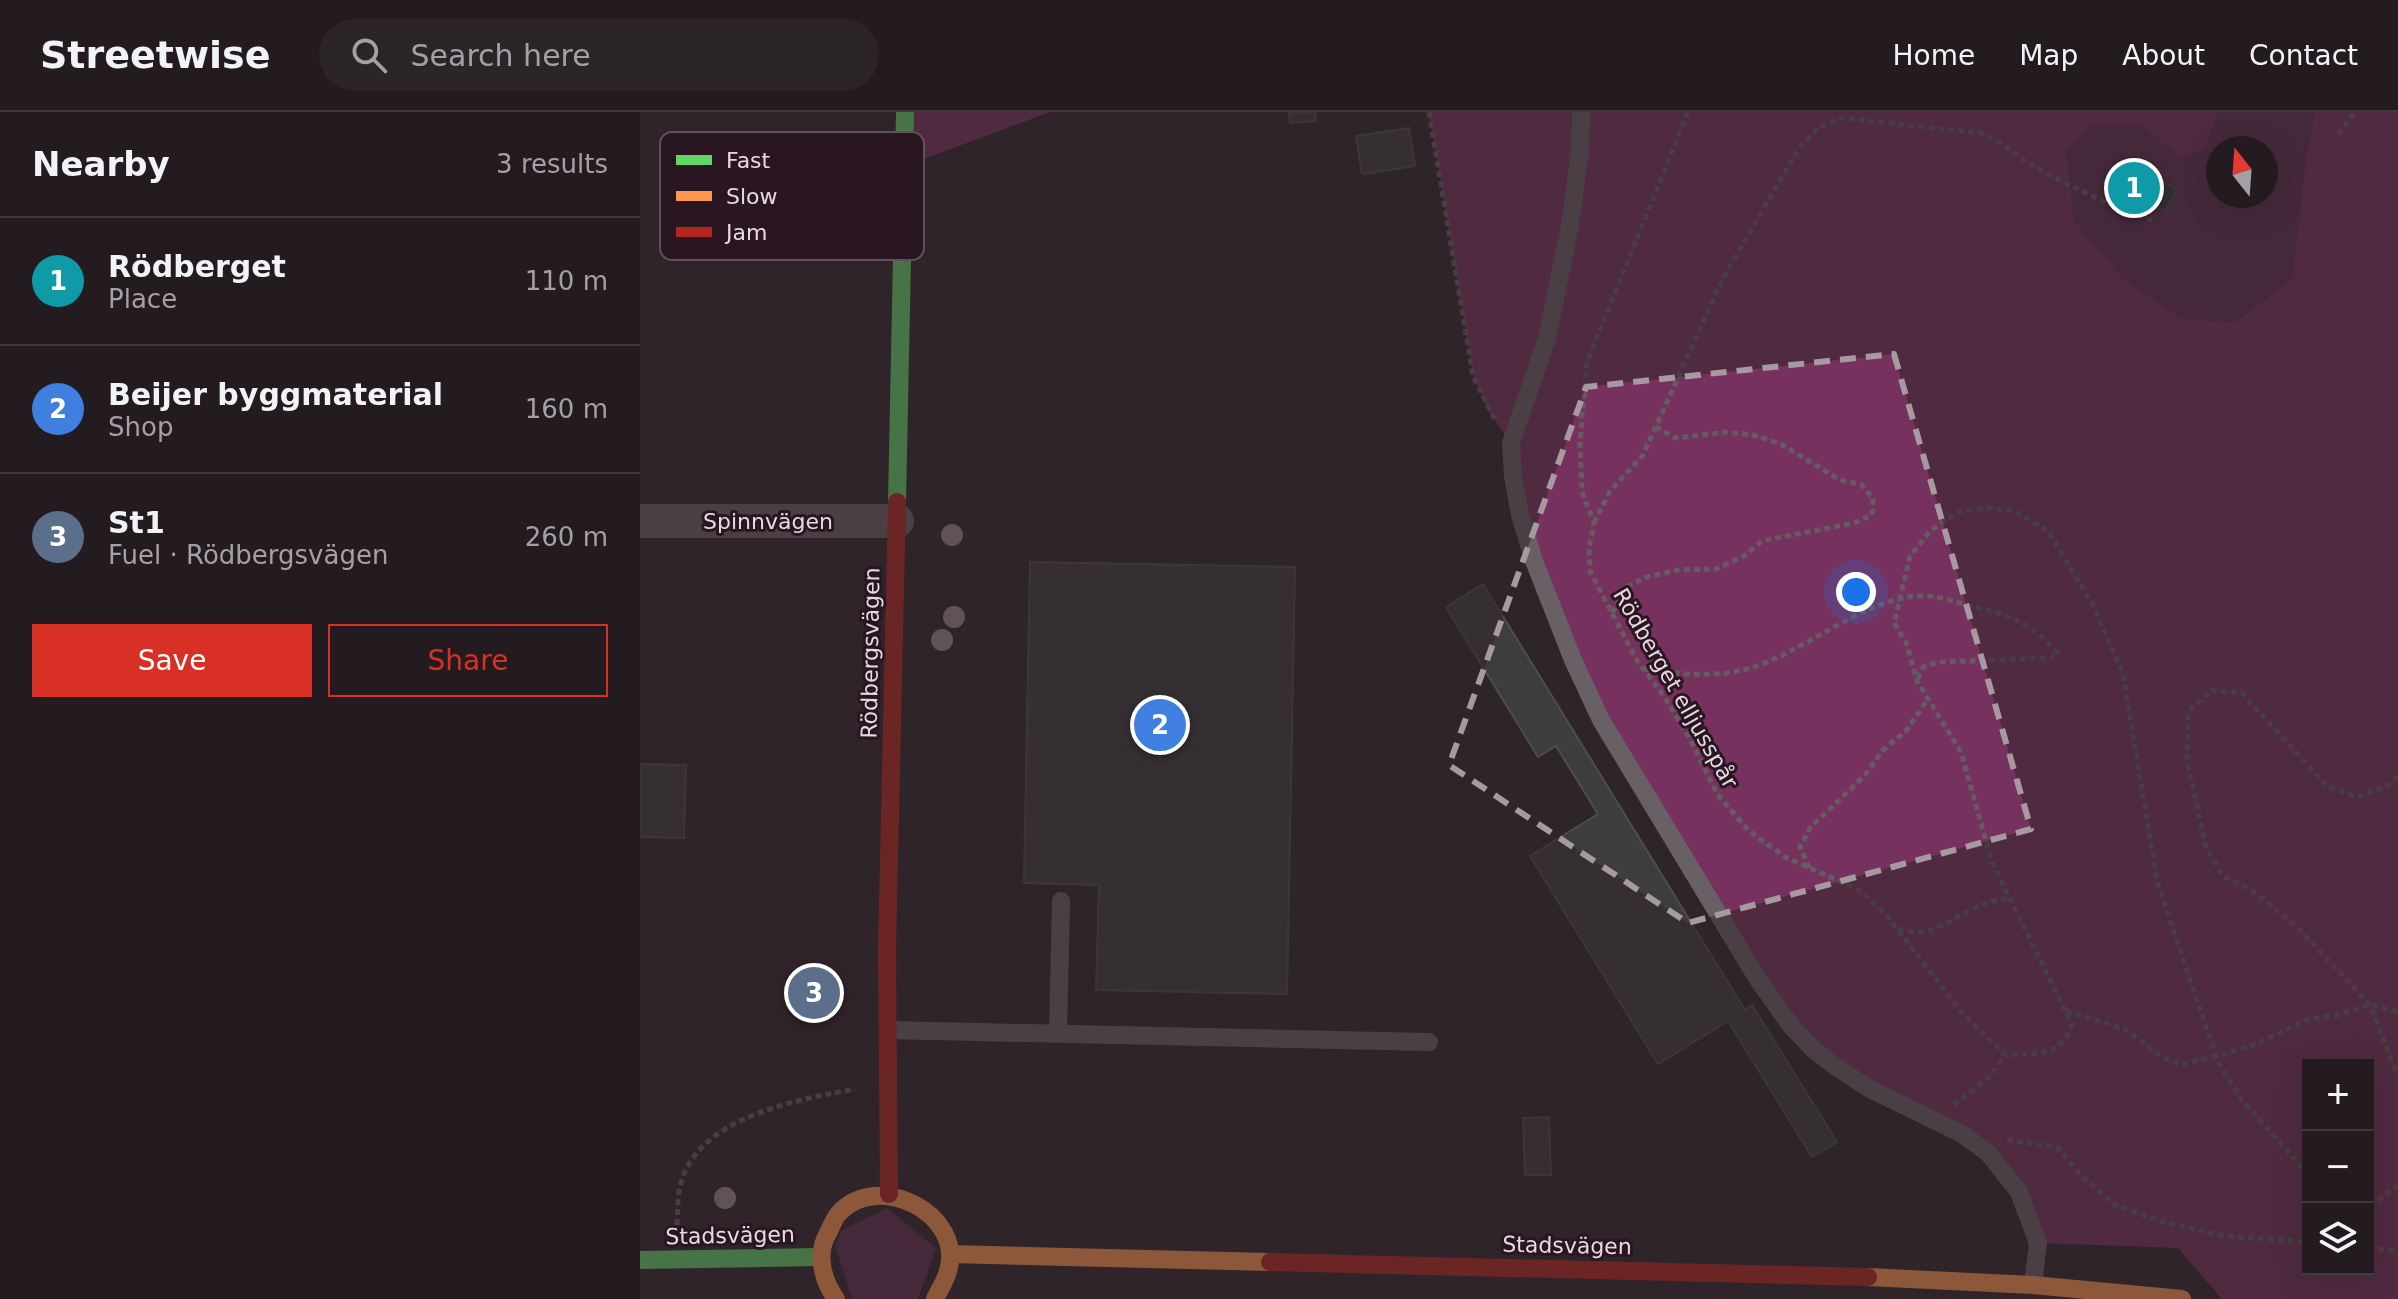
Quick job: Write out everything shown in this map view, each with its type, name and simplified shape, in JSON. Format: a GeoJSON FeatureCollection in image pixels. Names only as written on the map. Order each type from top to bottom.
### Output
{"type":"FeatureCollection","features":[{"type":"Feature","properties":{"kind":"main road","name":"Rödbergsvägen"},"geometry":{"type":"LineString","coordinates":[[905,112],[905,132]]}},
{"type":"Feature","properties":{"kind":"main road","name":"Rödbergsvägen"},"geometry":{"type":"LineString","coordinates":[[889,1194],[887,948],[902,260]]}},
{"type":"Feature","properties":{"kind":"main road"},"geometry":{"type":"LineString","coordinates":[[836,1299],[824,1277],[821,1257],[827,1233],[841,1212],[866,1197],[889,1194],[908,1198],[924,1207],[937,1220],[946,1236],[950,1254],[946,1281],[935,1299]]}},
{"type":"Feature","properties":{"kind":"main road","name":"Stadsvägen"},"geometry":{"type":"LineString","coordinates":[[950,1254],[1864,1277],[2033,1285],[2182,1299]]}},
{"type":"Feature","properties":{"kind":"main road","name":"Stadsvägen"},"geometry":{"type":"LineString","coordinates":[[640,1260],[821,1257]]}},
{"type":"Feature","properties":{"kind":"street","name":"Spinnvägen"},"geometry":{"type":"LineString","coordinates":[[640,521],[897,521]]}},
{"type":"Feature","properties":{"kind":"lane"},"geometry":{"type":"LineString","coordinates":[[1581,112],[1580,152],[1569,231],[1547,338],[1511,443],[1517,502],[1529,546],[1601,720],[1757,978],[1791,1026],[1814,1050],[1870,1089],[1962,1134],[1988,1153],[2019,1192],[2038,1243],[2033,1285]]}},
{"type":"Feature","properties":{"kind":"lane"},"geometry":{"type":"LineString","coordinates":[[1058,1033],[1061,901]]}},
{"type":"Feature","properties":{"kind":"lane"},"geometry":{"type":"LineString","coordinates":[[888,1030],[1429,1042]]}},
{"type":"Feature","properties":{"kind":"path"},"geometry":{"type":"LineString","coordinates":[[1429,112],[1473,376],[1489,412],[1511,443]]}},
{"type":"Feature","properties":{"kind":"path","name":"Rödberget elljusspår"},"geometry":{"type":"LineString","coordinates":[[1688,112],[1587,362],[1580,441],[1582,492],[1594,523],[1589,548],[1590,571],[1643,669],[1690,739],[1717,794],[1749,831],[1785,857],[1857,889],[1884,912],[1962,1013],[2006,1055]]}},
{"type":"Feature","properties":{"kind":"path"},"geometry":{"type":"LineString","coordinates":[[2338,134],[2355,112]]}},
{"type":"Feature","properties":{"kind":"path"},"geometry":{"type":"LineString","coordinates":[[1594,523],[1610,491],[1643,455],[1722,280],[1799,148],[1819,127],[1841,118],[1980,133],[2000,141],[2029,164],[2100,201],[2154,221]]}},
{"type":"Feature","properties":{"kind":"path"},"geometry":{"type":"LineString","coordinates":[[1611,613],[1628,586],[1647,577],[1678,570],[1716,569],[1744,556],[1762,541],[1854,523],[1872,515],[1873,499],[1862,485],[1840,480],[1781,444],[1753,435],[1726,432],[1675,438],[1656,427]]}},
{"type":"Feature","properties":{"kind":"path"},"geometry":{"type":"LineString","coordinates":[[1934,1121],[1988,1078],[2006,1055],[2054,1051],[2068,1039],[2072,1025],[1992,862],[1961,752],[1917,681],[1906,642],[1894,623],[1910,556],[1931,530],[1959,512],[1985,508],[2013,510],[2048,531],[2093,605],[2123,674],[2157,881],[2217,1058],[2241,1099],[2302,1167]]}},
{"type":"Feature","properties":{"kind":"path"},"geometry":{"type":"LineString","coordinates":[[1643,669],[1681,675],[1717,675],[1750,668],[1899,598],[1927,596],[2012,617],[2042,634],[2058,653],[2051,658],[1939,662],[1923,667],[1917,681]]}},
{"type":"Feature","properties":{"kind":"path"},"geometry":{"type":"LineString","coordinates":[[2398,776],[2389,785],[2357,797],[2327,786],[2242,693],[2211,690],[2188,712],[2187,761],[2206,847],[2223,876],[2253,891],[2298,928],[2370,1005],[2398,1076]]}},
{"type":"Feature","properties":{"kind":"path"},"geometry":{"type":"LineString","coordinates":[[1809,869],[1800,847],[1810,828],[1865,775],[1883,750],[1906,731],[1927,700]]}},
{"type":"Feature","properties":{"kind":"path"},"geometry":{"type":"LineString","coordinates":[[1898,929],[1920,932],[1984,903],[2010,899]]}},
{"type":"Feature","properties":{"kind":"path"},"geometry":{"type":"LineString","coordinates":[[2066,1011],[2125,1029],[2162,1057],[2182,1065],[2217,1058],[2252,1046],[2309,1019],[2370,1005],[2398,1012]]}},
{"type":"Feature","properties":{"kind":"path"},"geometry":{"type":"LineString","coordinates":[[677,1226],[681,1181],[700,1148],[735,1124],[790,1101],[889,1083]]}},
{"type":"Feature","properties":{"kind":"path"},"geometry":{"type":"LineString","coordinates":[[1962,1134],[2057,1147],[2080,1174],[2115,1205],[2160,1221],[2224,1236],[2302,1242]]}},
{"type":"Feature","properties":{"kind":"path"},"geometry":{"type":"LineString","coordinates":[[2374,1201],[2398,1186]]}},
{"type":"Feature","properties":{"kind":"path"},"geometry":{"type":"LineString","coordinates":[[2374,1249],[2398,1251]]}},
{"type":"Feature","properties":{"kind":"highlighted area"},"geometry":{"type":"Polygon","coordinates":[[[1894,354],[2031,829],[1688,923],[1449,765],[1586,387],[1894,354]]]}},
{"type":"Feature","properties":{"kind":"shaded area"},"geometry":{"type":"Polygon","coordinates":[[[905,112],[1050,112],[924,159],[924,132],[905,132],[905,112]]]}},
{"type":"Feature","properties":{"kind":"shaded area"},"geometry":{"type":"Polygon","coordinates":[[[1429,112],[2218,112],[2209,136],[2206,136],[2205,148],[2181,157],[2140,124],[2088,126],[2067,151],[2074,221],[2124,280],[2182,319],[2235,322],[2292,279],[2305,163],[2315,112],[2398,112],[2398,1299],[2222,1299],[2178,1248],[2038,1243],[1988,1153],[1814,1050],[1601,720],[1534,561],[1511,443],[1489,412],[1473,376],[1429,112]]]}},
{"type":"Feature","properties":{"kind":"shaded area"},"geometry":{"type":"Polygon","coordinates":[[[2218,112],[2315,112],[2305,163],[2292,279],[2235,322],[2182,319],[2124,280],[2074,221],[2067,151],[2088,126],[2140,124],[2205,148],[2206,145],[2206,208],[2278,208],[2278,136],[2209,136],[2218,112]]]}},
{"type":"Feature","properties":{"kind":"shaded area"},"geometry":{"type":"Polygon","coordinates":[[[887,1208],[936,1248],[918,1299],[852,1299],[835,1245],[842,1230],[887,1208]]]}},
{"type":"Feature","properties":{"kind":"building"},"geometry":{"type":"Polygon","coordinates":[[[1289,112],[1315,112],[1316,121],[1290,123],[1289,112]]]}},
{"type":"Feature","properties":{"kind":"building"},"geometry":{"type":"Polygon","coordinates":[[[1409,128],[1415,166],[1362,174],[1356,136],[1409,128]]]}},
{"type":"Feature","properties":{"kind":"building"},"geometry":{"type":"Polygon","coordinates":[[[2166,183],[2177,190],[2165,212],[2154,206],[2166,183]]]}},
{"type":"Feature","properties":{"kind":"building"},"geometry":{"type":"Polygon","coordinates":[[[1030,562],[1295,567],[1287,994],[1096,990],[1099,885],[1024,883],[1030,562]]]}},
{"type":"Feature","properties":{"kind":"building"},"geometry":{"type":"Polygon","coordinates":[[[1483,584],[1745,1010],[1752,1005],[1837,1142],[1812,1157],[1728,1021],[1658,1064],[1530,856],[1598,814],[1556,746],[1538,757],[1446,607],[1483,584]]]}},
{"type":"Feature","properties":{"kind":"building"},"geometry":{"type":"Polygon","coordinates":[[[640,764],[686,765],[684,838],[640,837],[640,764]]]}},
{"type":"Feature","properties":{"kind":"building"},"geometry":{"type":"Polygon","coordinates":[[[1549,1117],[1551,1175],[1525,1175],[1523,1118],[1549,1117]]]}},
{"type":"Feature","properties":{"kind":"traffic: fast"},"geometry":{"type":"LineString","coordinates":[[905,112],[905,132]]}},
{"type":"Feature","properties":{"kind":"traffic: fast"},"geometry":{"type":"LineString","coordinates":[[897,502],[902,260]]}},
{"type":"Feature","properties":{"kind":"traffic: fast"},"geometry":{"type":"LineString","coordinates":[[640,1260],[821,1257]]}},
{"type":"Feature","properties":{"kind":"traffic: slow"},"geometry":{"type":"LineString","coordinates":[[836,1299],[822,1268],[824,1243],[839,1213],[856,1201],[875,1196],[895,1197],[914,1204],[931,1216],[944,1232],[950,1250],[948,1271],[935,1299]]}},
{"type":"Feature","properties":{"kind":"traffic: slow"},"geometry":{"type":"LineString","coordinates":[[950,1254],[1270,1262]]}},
{"type":"Feature","properties":{"kind":"traffic: slow"},"geometry":{"type":"LineString","coordinates":[[1868,1277],[2033,1285],[2182,1299]]}},
{"type":"Feature","properties":{"kind":"traffic: jam"},"geometry":{"type":"LineString","coordinates":[[889,1194],[887,948],[897,502]]}},
{"type":"Feature","properties":{"kind":"traffic: jam"},"geometry":{"type":"LineString","coordinates":[[1270,1262],[1868,1277]]}},
{"type":"Feature","properties":{"kind":"place","name":"Rödberget"},"geometry":{"type":"Point","coordinates":[2134,188]}},
{"type":"Feature","properties":{"kind":"place","name":"Beijer byggmaterial"},"geometry":{"type":"Point","coordinates":[1160,725]}},
{"type":"Feature","properties":{"kind":"place","name":"St1"},"geometry":{"type":"Point","coordinates":[814,993]}}]}
